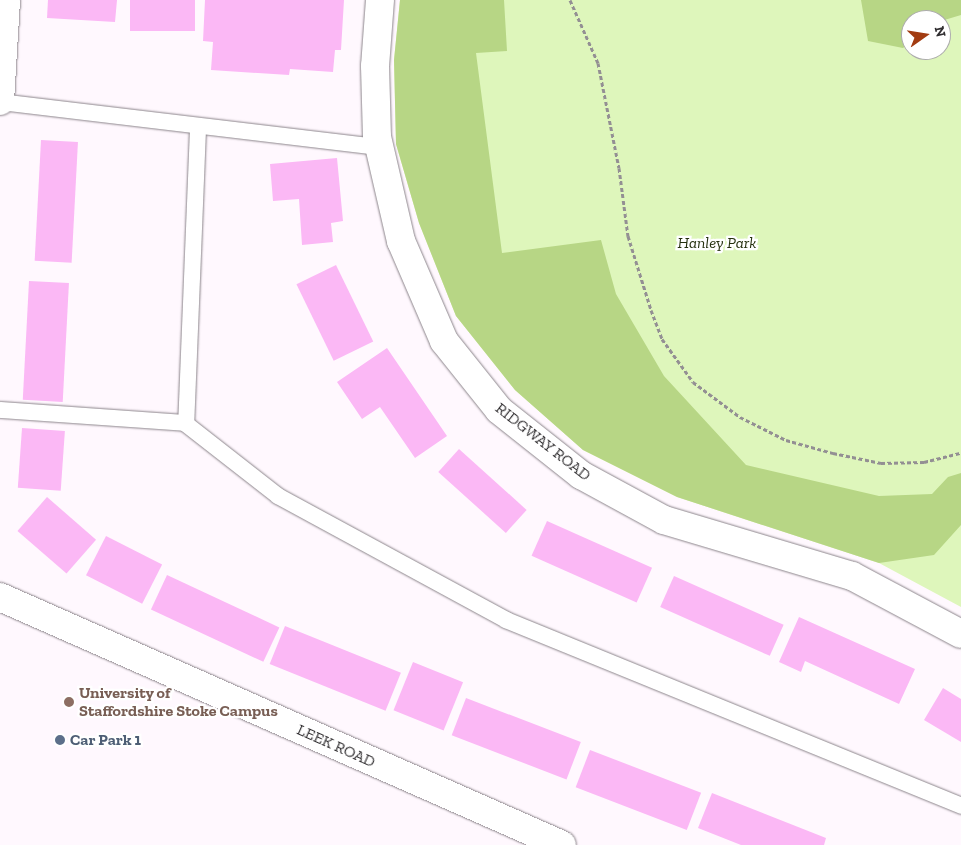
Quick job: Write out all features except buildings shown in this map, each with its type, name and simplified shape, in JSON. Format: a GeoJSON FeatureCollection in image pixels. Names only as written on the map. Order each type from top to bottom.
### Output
{"type":"FeatureCollection","features":[{"type":"Feature","properties":{"kind":"main road"},"geometry":{"type":"LineString","coordinates":[[0,102],[6,0]]}},
{"type":"Feature","properties":{"kind":"main road","name":"RIDGWAY ROAD"},"geometry":{"type":"LineString","coordinates":[[380,0],[375,66],[379,147],[401,241],[444,341],[499,410],[580,475],[664,520],[852,576],[961,634]]}},
{"type":"Feature","properties":{"kind":"main road","name":"LEEK ROAD"},"geometry":{"type":"LineString","coordinates":[[0,597],[562,845]]}},
{"type":"Feature","properties":{"kind":"lane"},"geometry":{"type":"LineString","coordinates":[[0,102],[198,129],[379,147]]}},
{"type":"Feature","properties":{"kind":"lane"},"geometry":{"type":"LineString","coordinates":[[184,423],[198,129]]}},
{"type":"Feature","properties":{"kind":"lane"},"geometry":{"type":"LineString","coordinates":[[0,410],[184,423],[278,496],[506,620],[961,806]]}},
{"type":"Feature","properties":{"kind":"path"},"geometry":{"type":"LineString","coordinates":[[570,0],[598,63],[619,168],[628,236],[651,310],[662,339],[693,382],[740,417],[786,440],[832,454],[881,463],[924,462],[961,453]]}},
{"type":"Feature","properties":{"kind":"green space","name":"Hanley Park"},"geometry":{"type":"Polygon","coordinates":[[[400,0],[961,0],[961,607],[879,563],[677,497],[583,450],[515,390],[456,316],[419,223],[396,144],[394,60],[400,0]]]}},
{"type":"Feature","properties":{"kind":"green space"},"geometry":{"type":"Polygon","coordinates":[[[400,0],[504,0],[507,51],[476,53],[502,253],[601,240],[616,294],[664,376],[746,465],[879,496],[932,494],[948,477],[961,473],[961,525],[934,555],[879,563],[677,497],[583,450],[515,390],[456,316],[419,223],[396,144],[394,60],[400,0]]]}},
{"type":"Feature","properties":{"kind":"green space"},"geometry":{"type":"Polygon","coordinates":[[[861,0],[961,0],[961,15],[951,18],[951,10],[901,10],[901,48],[868,41],[861,0]]]}},
{"type":"Feature","properties":{"kind":"place","name":"University of Staffordshire Stoke Campus"},"geometry":{"type":"Point","coordinates":[69,702]}},
{"type":"Feature","properties":{"kind":"place","name":"Car Park 1"},"geometry":{"type":"Point","coordinates":[60,740]}}]}
